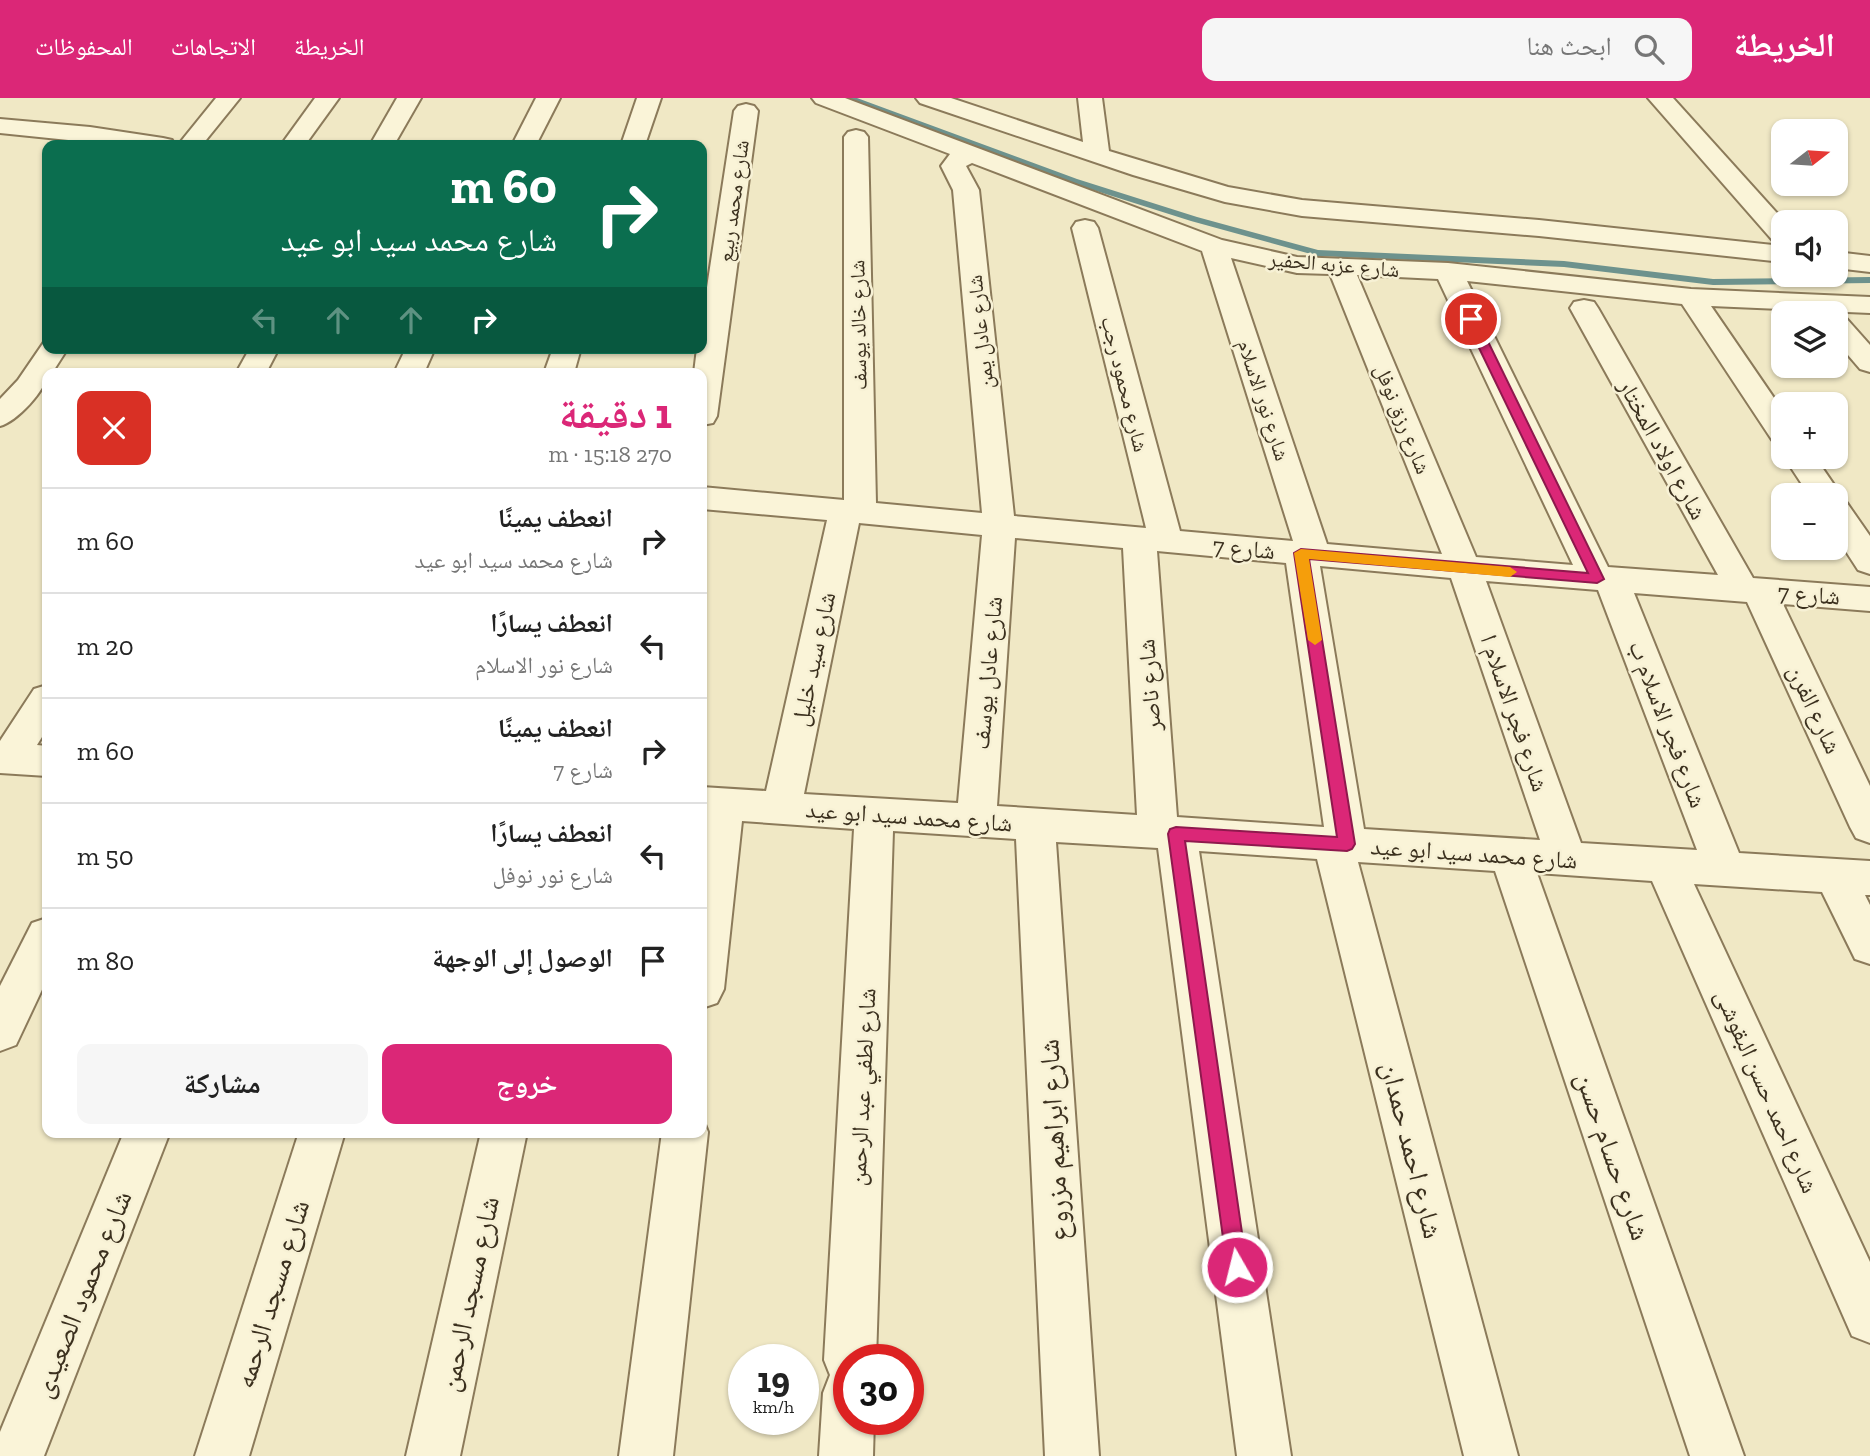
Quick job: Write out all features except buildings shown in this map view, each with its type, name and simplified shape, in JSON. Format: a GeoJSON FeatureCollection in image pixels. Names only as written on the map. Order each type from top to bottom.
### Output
{"type":"FeatureCollection","features":[{"type":"Feature","properties":{"kind":"street"},"geometry":{"type":"LineString","coordinates":[[194,140],[228,98]]}},
{"type":"Feature","properties":{"kind":"street"},"geometry":{"type":"LineString","coordinates":[[297,140],[327,98]]}},
{"type":"Feature","properties":{"kind":"street"},"geometry":{"type":"LineString","coordinates":[[385,140],[409,98]]}},
{"type":"Feature","properties":{"kind":"street"},"geometry":{"type":"LineString","coordinates":[[527,140],[548,98]]}},
{"type":"Feature","properties":{"kind":"street"},"geometry":{"type":"LineString","coordinates":[[635,140],[649,98]]}},
{"type":"Feature","properties":{"kind":"street","name":"شارع عزبه الحفير"},"geometry":{"type":"LineString","coordinates":[[824,98],[1214,246],[1297,265],[1342,269],[1448,271],[1771,303]]}},
{"type":"Feature","properties":{"kind":"street"},"geometry":{"type":"LineString","coordinates":[[928,98],[1097,155],[1225,194],[1302,208],[1539,228],[1771,253]]}},
{"type":"Feature","properties":{"kind":"street"},"geometry":{"type":"LineString","coordinates":[[1090,98],[1097,155]]}},
{"type":"Feature","properties":{"kind":"street"},"geometry":{"type":"LineString","coordinates":[[1660,98],[1771,223]]}},
{"type":"Feature","properties":{"kind":"street","name":"شارع محمد ربيع"},"geometry":{"type":"LineString","coordinates":[[707,381],[746,111]]}},
{"type":"Feature","properties":{"kind":"street"},"geometry":{"type":"LineString","coordinates":[[0,126],[130,140]]}},
{"type":"Feature","properties":{"kind":"street","name":"شارع خالد يوسف"},"geometry":{"type":"LineString","coordinates":[[853,511],[856,137]]}},
{"type":"Feature","properties":{"kind":"street","name":"شارع عادل يمن"},"geometry":{"type":"LineString","coordinates":[[972,153],[958,160],[953,166],[966,190],[999,526]]}},
{"type":"Feature","properties":{"kind":"street","name":"شارع محمود رجب"},"geometry":{"type":"LineString","coordinates":[[1085,228],[1153,539]]}},
{"type":"Feature","properties":{"kind":"street","name":"شارع نور الاسلام"},"geometry":{"type":"LineString","coordinates":[[1214,246],[1308,554],[1340,844]]}},
{"type":"Feature","properties":{"kind":"street"},"geometry":{"type":"LineString","coordinates":[[1848,261],[1870,264]]}},
{"type":"Feature","properties":{"kind":"street","name":"شارع رزق نوفل"},"geometry":{"type":"LineString","coordinates":[[1342,269],[1464,568]]}},
{"type":"Feature","properties":{"kind":"street","name":"شارع فجر الاسلام ب"},"geometry":{"type":"LineString","coordinates":[[1448,271],[1604,579],[1725,869]]}},
{"type":"Feature","properties":{"kind":"street"},"geometry":{"type":"LineString","coordinates":[[1691,297],[1771,415]]}},
{"type":"Feature","properties":{"kind":"street","name":"شارع اولاد المختار"},"geometry":{"type":"LineString","coordinates":[[1584,308],[1751,590]]}},
{"type":"Feature","properties":{"kind":"street"},"geometry":{"type":"LineString","coordinates":[[1848,315],[1870,331]]}},
{"type":"Feature","properties":{"kind":"street"},"geometry":{"type":"LineString","coordinates":[[1848,325],[1870,363]]}},
{"type":"Feature","properties":{"kind":"street"},"geometry":{"type":"LineString","coordinates":[[0,417],[14,385],[48,354]]}},
{"type":"Feature","properties":{"kind":"street","name":"شارع 7"},"geometry":{"type":"LineString","coordinates":[[707,498],[1464,568],[1870,599]]}},
{"type":"Feature","properties":{"kind":"street","name":"شارع سيد خليل"},"geometry":{"type":"LineString","coordinates":[[782,808],[853,511]]}},
{"type":"Feature","properties":{"kind":"street","name":"شارع عادل يوسف"},"geometry":{"type":"LineString","coordinates":[[976,820],[999,526]]}},
{"type":"Feature","properties":{"kind":"street"},"geometry":{"type":"LineString","coordinates":[[1848,529],[1870,562]]}},
{"type":"Feature","properties":{"kind":"street","name":"شارع ناصر"},"geometry":{"type":"LineString","coordinates":[[1153,539],[1167,833],[1264,1456]]}},
{"type":"Feature","properties":{"kind":"street","name":"شارع فجر الاسلام ا"},"geometry":{"type":"LineString","coordinates":[[1464,568],[1566,858]]}},
{"type":"Feature","properties":{"kind":"street","name":"شارع الفرن"},"geometry":{"type":"LineString","coordinates":[[1751,590],[1870,827]]}},
{"type":"Feature","properties":{"kind":"street"},"geometry":{"type":"LineString","coordinates":[[5,758],[42,706]]}},
{"type":"Feature","properties":{"kind":"street"},"geometry":{"type":"LineString","coordinates":[[5,758],[42,761]]}},
{"type":"Feature","properties":{"kind":"street"},"geometry":{"type":"LineString","coordinates":[[707,905],[713,804]]}},
{"type":"Feature","properties":{"kind":"street","name":"شارع محمد سيد ابو عيد"},"geometry":{"type":"LineString","coordinates":[[713,804],[1852,877]]}},
{"type":"Feature","properties":{"kind":"street","name":"شارع لطفي عبد الرحمن"},"geometry":{"type":"LineString","coordinates":[[851,1344],[874,814]]}},
{"type":"Feature","properties":{"kind":"street","name":"شارع ابراهيم مزروع"},"geometry":{"type":"LineString","coordinates":[[1035,824],[1072,1456]]}},
{"type":"Feature","properties":{"kind":"street","name":"شارع احمد حمدان"},"geometry":{"type":"LineString","coordinates":[[1340,844],[1491,1456]]}},
{"type":"Feature","properties":{"kind":"street","name":"شارع حسام حسن"},"geometry":{"type":"LineString","coordinates":[[1510,855],[1717,1456]]}},
{"type":"Feature","properties":{"kind":"street","name":"شارع احمد حسن البقوشى"},"geometry":{"type":"LineString","coordinates":[[1665,865],[1870,1318]]}},
{"type":"Feature","properties":{"kind":"street"},"geometry":{"type":"LineString","coordinates":[[1852,877],[1870,946]]}},
{"type":"Feature","properties":{"kind":"street"},"geometry":{"type":"LineString","coordinates":[[0,1031],[42,946]]}},
{"type":"Feature","properties":{"kind":"street","name":"شارع محمود الصعيدى"},"geometry":{"type":"LineString","coordinates":[[17,1456],[145,1138]]}},
{"type":"Feature","properties":{"kind":"street","name":"شارع مسجد الرحمه"},"geometry":{"type":"LineString","coordinates":[[222,1456],[320,1138]]}},
{"type":"Feature","properties":{"kind":"street","name":"شارع مسجد الرحمن"},"geometry":{"type":"LineString","coordinates":[[433,1456],[503,1138]]}},
{"type":"Feature","properties":{"kind":"street"},"geometry":{"type":"LineString","coordinates":[[646,1456],[684,1138]]}},
{"type":"Feature","properties":{"kind":"street"},"geometry":{"type":"LineString","coordinates":[[846,1456],[847,1435]]}},
{"type":"Feature","properties":{"kind":"waterway"},"geometry":{"type":"LineString","coordinates":[[849,98],[1074,181],[1194,219],[1318,253],[1564,264],[1713,282],[1870,280]]}},
{"type":"Feature","properties":{"kind":"slow traffic"},"geometry":{"type":"LineString","coordinates":[[1315,640],[1301,553],[1510,572]]}},
{"type":"Feature","properties":{"kind":"route"},"geometry":{"type":"LineString","coordinates":[[1237,1267],[1176,834],[1347,844],[1301,553],[1597,579],[1471,319]]}}]}
